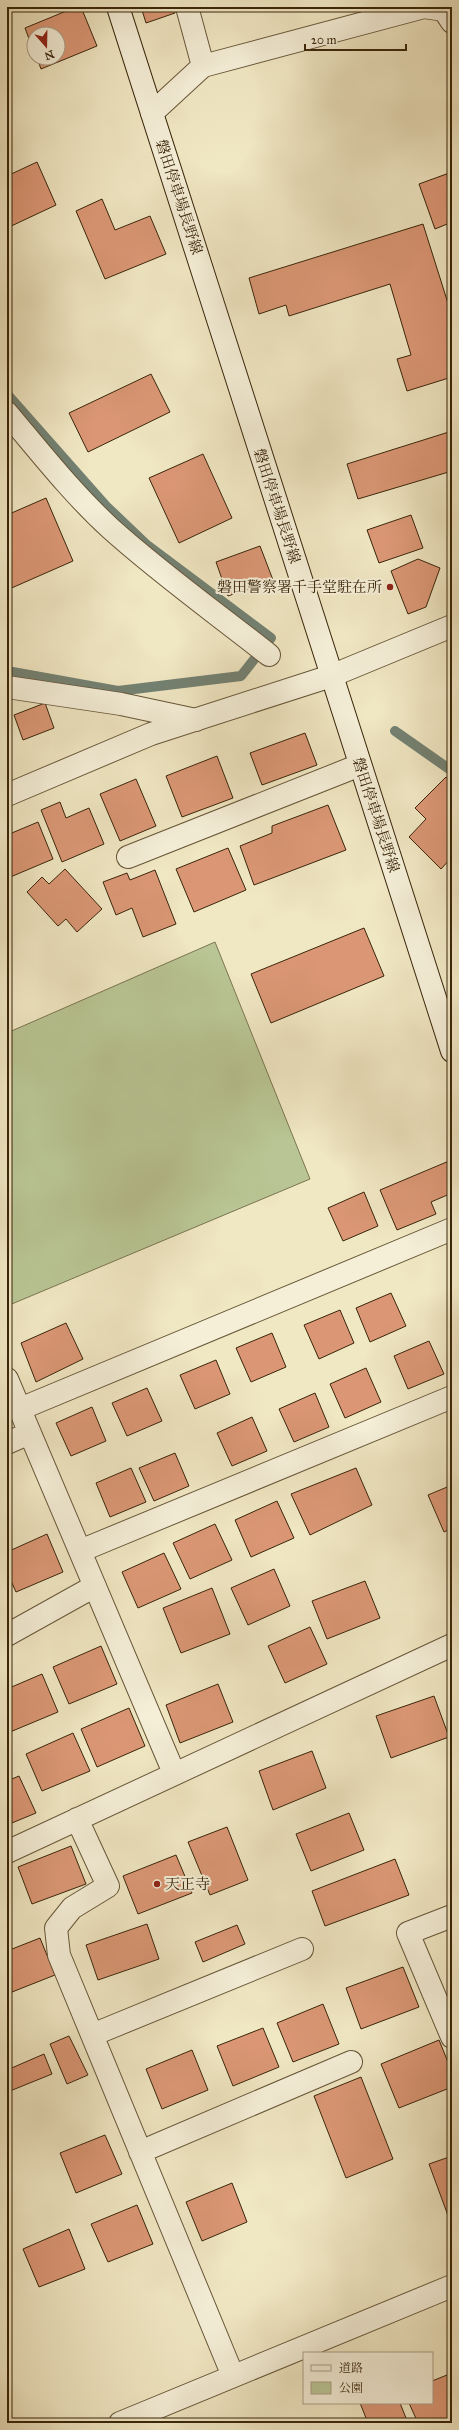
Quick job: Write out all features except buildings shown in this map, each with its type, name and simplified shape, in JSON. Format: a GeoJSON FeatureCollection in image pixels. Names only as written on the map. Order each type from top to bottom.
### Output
{"type":"FeatureCollection","features":[{"type":"Feature","properties":{"kind":"street","name":"磐田停車場長野線"},"geometry":{"type":"LineString","coordinates":[[118,7],[328,668],[452,1051]]}},
{"type":"Feature","properties":{"kind":"street"},"geometry":{"type":"LineString","coordinates":[[187,7],[203,66]]}},
{"type":"Feature","properties":{"kind":"street"},"geometry":{"type":"LineString","coordinates":[[152,113],[203,66],[424,7],[444,10],[452,22]]}},
{"type":"Feature","properties":{"kind":"street"},"geometry":{"type":"LineString","coordinates":[[7,413],[73,490],[109,527],[178,587],[262,650]]}},
{"type":"Feature","properties":{"kind":"street"},"geometry":{"type":"LineString","coordinates":[[7,795],[151,734],[289,690],[328,668],[359,666],[452,626]]}},
{"type":"Feature","properties":{"kind":"street"},"geometry":{"type":"LineString","coordinates":[[7,687],[120,704],[196,720]]}},
{"type":"Feature","properties":{"kind":"street"},"geometry":{"type":"LineString","coordinates":[[128,857],[360,765]]}},
{"type":"Feature","properties":{"kind":"street"},"geometry":{"type":"LineString","coordinates":[[20,1409],[452,1229]]}},
{"type":"Feature","properties":{"kind":"street"},"geometry":{"type":"LineString","coordinates":[[7,1379],[174,1773]]}},
{"type":"Feature","properties":{"kind":"street"},"geometry":{"type":"LineString","coordinates":[[80,1551],[452,1397]]}},
{"type":"Feature","properties":{"kind":"street"},"geometry":{"type":"LineString","coordinates":[[7,1443],[30,1434]]}},
{"type":"Feature","properties":{"kind":"street"},"geometry":{"type":"LineString","coordinates":[[7,1635],[95,1586]]}},
{"type":"Feature","properties":{"kind":"street"},"geometry":{"type":"LineString","coordinates":[[7,1852],[452,1645]]}},
{"type":"Feature","properties":{"kind":"street"},"geometry":{"type":"LineString","coordinates":[[77,1819],[108,1886],[72,1908],[56,1928],[59,1955],[233,2376]]}},
{"type":"Feature","properties":{"kind":"street"},"geometry":{"type":"LineString","coordinates":[[452,1916],[408,1933],[452,2037]]}},
{"type":"Feature","properties":{"kind":"street"},"geometry":{"type":"LineString","coordinates":[[92,2035],[302,1948]]}},
{"type":"Feature","properties":{"kind":"street"},"geometry":{"type":"LineString","coordinates":[[140,2152],[351,2062]]}},
{"type":"Feature","properties":{"kind":"street"},"geometry":{"type":"LineString","coordinates":[[120,2423],[144,2418],[233,2376],[452,2286]]}},
{"type":"Feature","properties":{"kind":"green space"},"geometry":{"type":"Polygon","coordinates":[[[215,942],[310,1179],[7,1306],[7,1033],[215,942]]]}},
{"type":"Feature","properties":{"kind":"waterway"},"geometry":{"type":"LineString","coordinates":[[7,394],[106,506],[147,545],[271,638],[241,676],[118,691],[7,671]]}},
{"type":"Feature","properties":{"kind":"waterway"},"geometry":{"type":"LineString","coordinates":[[395,731],[452,771]]}},
{"type":"Feature","properties":{"kind":"place","name":"磐田警察署千手堂駐在所"},"geometry":{"type":"Point","coordinates":[390,587]}},
{"type":"Feature","properties":{"kind":"place","name":"天正寺"},"geometry":{"type":"Point","coordinates":[157,1884]}}]}
